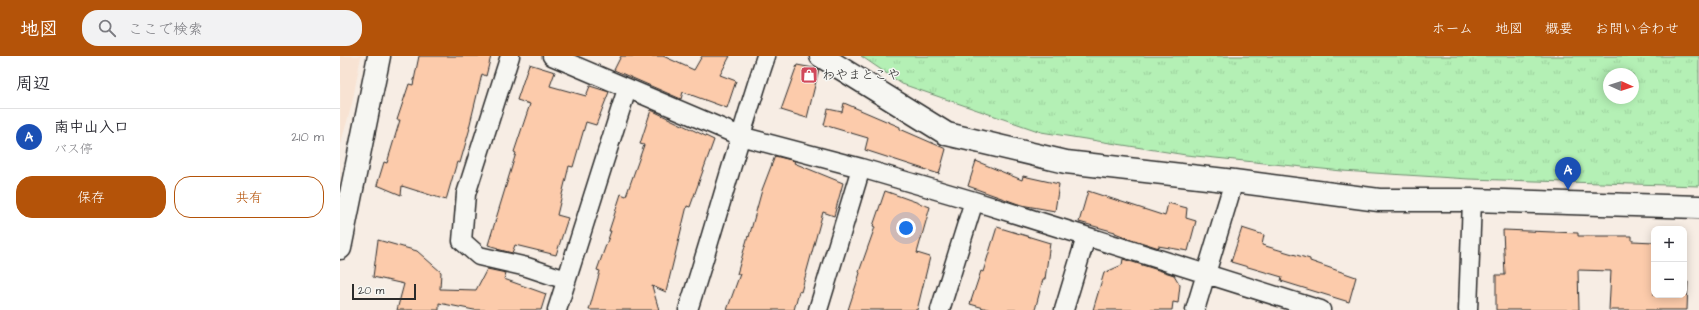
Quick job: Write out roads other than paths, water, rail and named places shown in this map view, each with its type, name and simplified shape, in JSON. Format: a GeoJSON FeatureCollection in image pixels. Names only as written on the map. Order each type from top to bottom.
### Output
{"type":"FeatureCollection","features":[{"type":"Feature","properties":{"kind":"street"},"geometry":{"type":"LineString","coordinates":[[340,248],[346,186],[378,56]]}},
{"type":"Feature","properties":{"kind":"street"},"geometry":{"type":"LineString","coordinates":[[510,56],[466,194],[462,241],[479,256],[527,267],[566,280]]}},
{"type":"Feature","properties":{"kind":"street"},"geometry":{"type":"LineString","coordinates":[[552,56],[740,136],[861,168],[974,201],[1321,310]]}},
{"type":"Feature","properties":{"kind":"street"},"geometry":{"type":"LineString","coordinates":[[688,310],[716,223],[740,136],[766,56]]}},
{"type":"Feature","properties":{"kind":"street"},"geometry":{"type":"LineString","coordinates":[[821,56],[947,134],[1066,162],[1234,181],[1379,200],[1472,200],[1699,207]]}},
{"type":"Feature","properties":{"kind":"street"},"geometry":{"type":"LineString","coordinates":[[557,310],[627,89]]}},
{"type":"Feature","properties":{"kind":"street"},"geometry":{"type":"LineString","coordinates":[[818,310],[861,168]]}},
{"type":"Feature","properties":{"kind":"street"},"geometry":{"type":"LineString","coordinates":[[1195,310],[1234,181]]}},
{"type":"Feature","properties":{"kind":"street"},"geometry":{"type":"LineString","coordinates":[[1468,310],[1472,200]]}},
{"type":"Feature","properties":{"kind":"street"},"geometry":{"type":"LineString","coordinates":[[940,310],[974,201]]}},
{"type":"Feature","properties":{"kind":"street"},"geometry":{"type":"LineString","coordinates":[[1064,310],[1086,237]]}},
{"type":"Feature","properties":{"kind":"place","name":"わやまとこや"},"geometry":{"type":"Point","coordinates":[809,75]}},
{"type":"Feature","properties":{"kind":"place","name":"南中山入口"},"geometry":{"type":"Point","coordinates":[1568,190]}}]}
